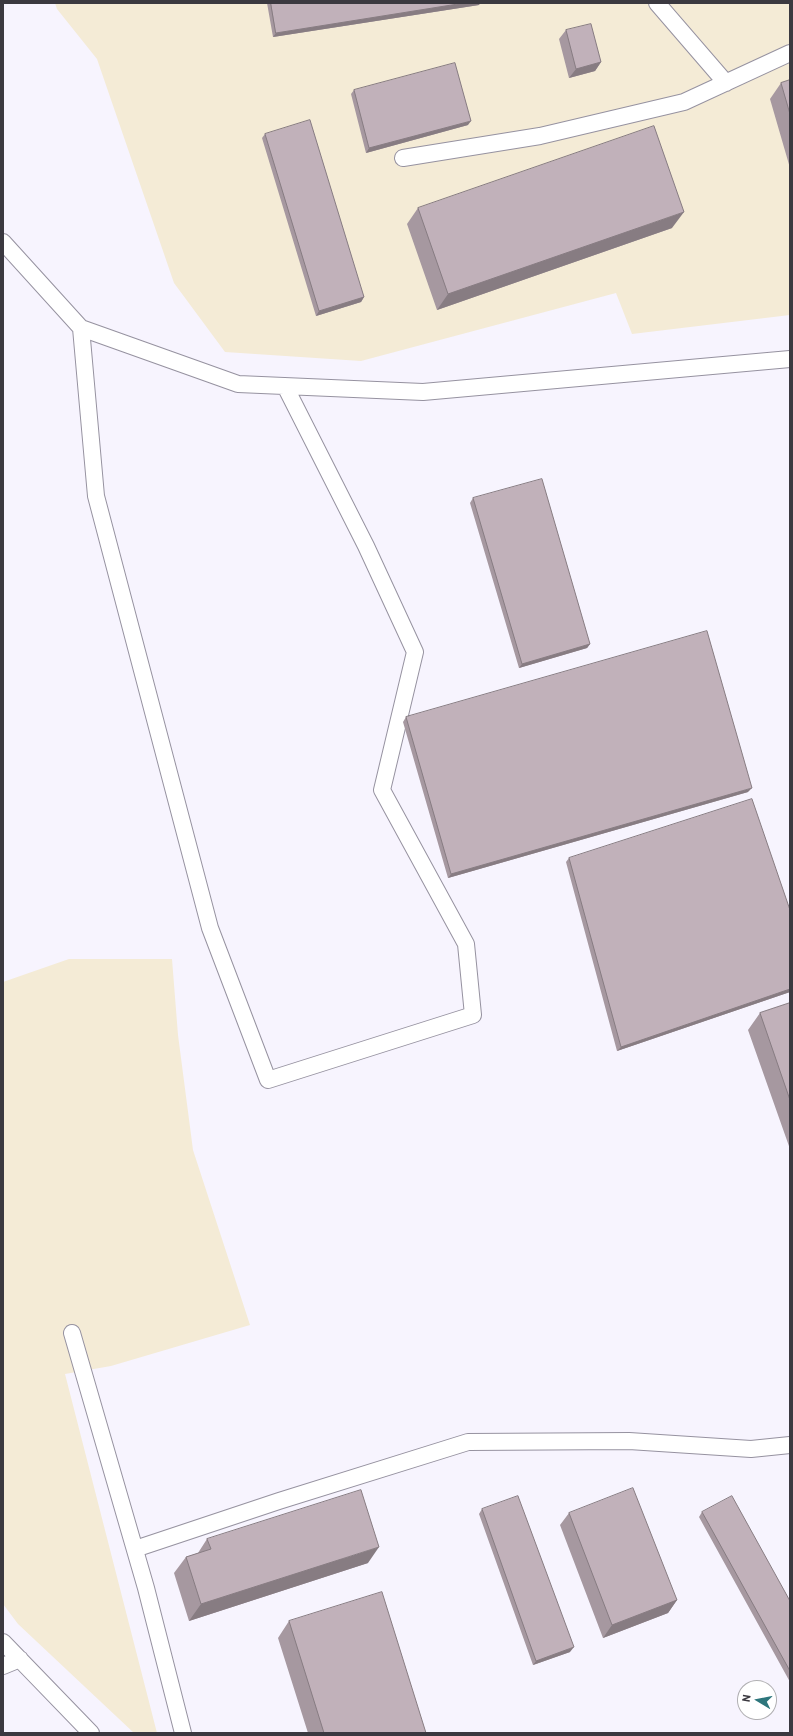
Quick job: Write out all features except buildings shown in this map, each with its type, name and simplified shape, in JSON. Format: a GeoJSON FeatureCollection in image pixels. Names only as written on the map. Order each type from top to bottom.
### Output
{"type":"FeatureCollection","features":[{"type":"Feature","properties":{"kind":"lane"},"geometry":{"type":"LineString","coordinates":[[657,3],[726,83]]}},
{"type":"Feature","properties":{"kind":"lane"},"geometry":{"type":"LineString","coordinates":[[403,158],[540,136],[684,102],[790,53]]}},
{"type":"Feature","properties":{"kind":"lane"},"geometry":{"type":"LineString","coordinates":[[3,242],[81,328],[238,384],[423,392],[790,359]]}},
{"type":"Feature","properties":{"kind":"lane"},"geometry":{"type":"LineString","coordinates":[[81,328],[96,496],[210,928],[268,1080],[473,1015],[466,944],[382,790],[415,652],[366,546],[285,386]]}},
{"type":"Feature","properties":{"kind":"lane"},"geometry":{"type":"LineString","coordinates":[[72,1333],[135,1549],[183,1733]]}},
{"type":"Feature","properties":{"kind":"lane"},"geometry":{"type":"LineString","coordinates":[[135,1549],[279,1501],[468,1442],[629,1441],[751,1449],[790,1445]]}},
{"type":"Feature","properties":{"kind":"lane"},"geometry":{"type":"LineString","coordinates":[[3,1642],[91,1733]]}},
{"type":"Feature","properties":{"kind":"lane"},"geometry":{"type":"LineString","coordinates":[[3,1666],[20,1659]]}},
{"type":"Feature","properties":{"kind":"shaded area"},"geometry":{"type":"Polygon","coordinates":[[[55,3],[790,3],[790,315],[632,334],[616,293],[361,361],[225,352],[174,283],[97,59],[57,9],[55,3]]]}},
{"type":"Feature","properties":{"kind":"shaded area"},"geometry":{"type":"Polygon","coordinates":[[[69,959],[172,959],[178,1035],[193,1150],[250,1325],[111,1366],[65,1374],[157,1733],[134,1733],[18,1624],[3,1604],[3,982],[69,959]]]}}]}
